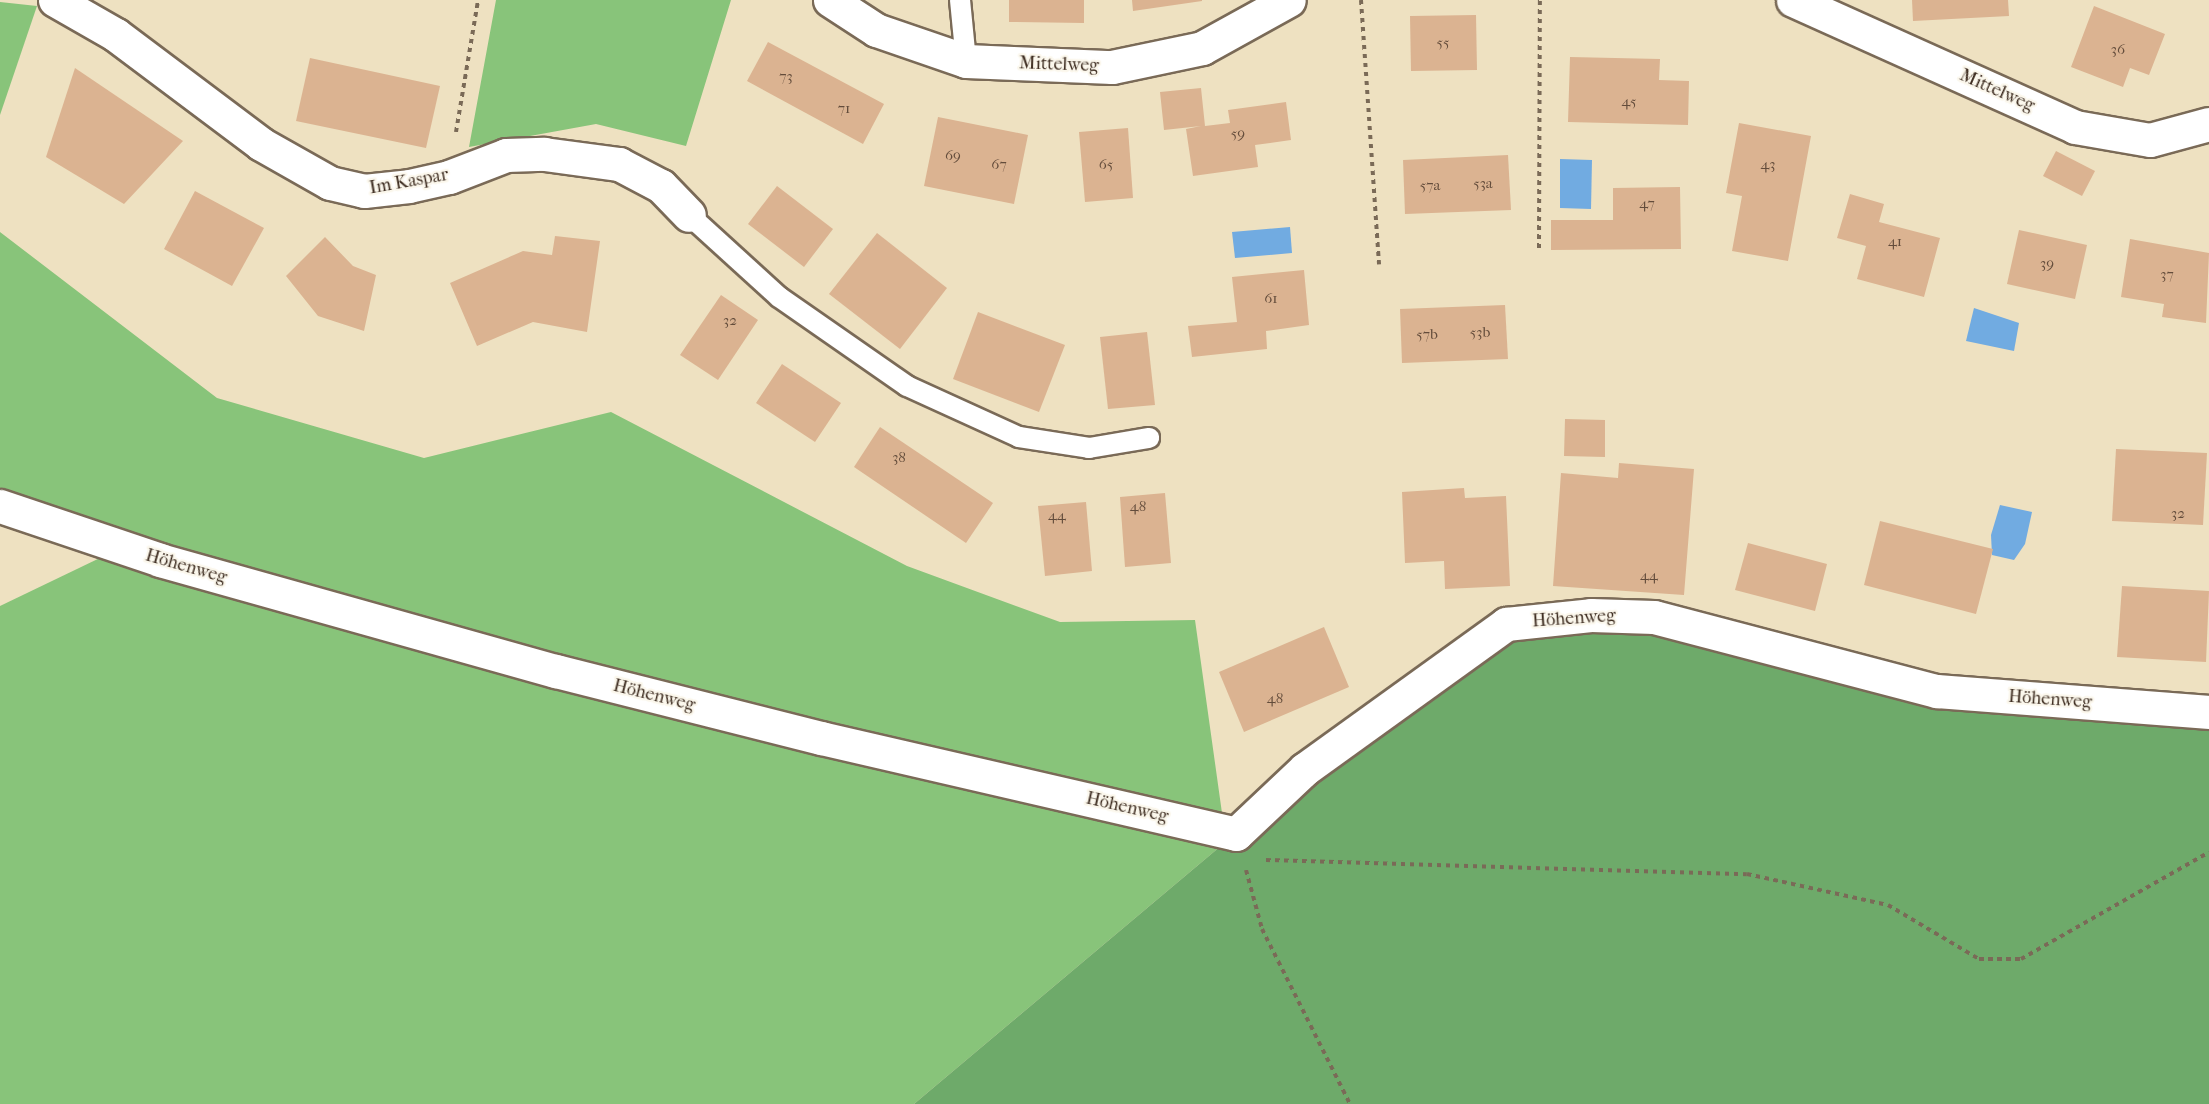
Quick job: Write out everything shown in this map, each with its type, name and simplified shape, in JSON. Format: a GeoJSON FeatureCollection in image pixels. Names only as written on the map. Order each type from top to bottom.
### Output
{"type":"FeatureCollection","features":[{"type":"Feature","properties":{"kind":"street","name":"Im Kaspar"},"geometry":{"type":"LineString","coordinates":[[55,0],[116,35],[261,144],[330,183],[364,191],[449,177],[506,155],[544,154],[619,164],[661,186],[689,215]]}},
{"type":"Feature","properties":{"kind":"street","name":"Mittelweg"},"geometry":{"type":"LineString","coordinates":[[830,0],[876,30],[966,61],[1112,67],[1202,48],[1289,0]]}},
{"type":"Feature","properties":{"kind":"street","name":"Mittelweg"},"geometry":{"type":"LineString","coordinates":[[1793,0],[2075,127],[2150,140],[2209,124]]}},
{"type":"Feature","properties":{"kind":"street","name":"Höhenweg"},"geometry":{"type":"LineString","coordinates":[[0,506],[160,560],[556,671],[1239,847],[1305,769],[1506,624],[1591,615],[1654,617],[1937,692],[2209,712]]}},
{"type":"Feature","properties":{"kind":"lane"},"geometry":{"type":"LineString","coordinates":[[960,0],[966,61]]}},
{"type":"Feature","properties":{"kind":"lane"},"geometry":{"type":"LineString","coordinates":[[689,215],[779,297],[907,386],[1019,437],[1089,448],[1149,438]]}},
{"type":"Feature","properties":{"kind":"path"},"geometry":{"type":"LineString","coordinates":[[449,177],[478,0]]}},
{"type":"Feature","properties":{"kind":"path"},"geometry":{"type":"LineString","coordinates":[[1361,0],[1379,264]]}},
{"type":"Feature","properties":{"kind":"path"},"geometry":{"type":"LineString","coordinates":[[1539,248],[1540,0]]}},
{"type":"Feature","properties":{"kind":"path"},"geometry":{"type":"LineString","coordinates":[[1350,1104],[1262,928],[1239,847],[1747,874],[1888,906],[1979,959],[2021,959],[2209,852]]}},
{"type":"Feature","properties":{"kind":"green space"},"geometry":{"type":"Polygon","coordinates":[[[496,0],[731,0],[686,146],[596,124],[469,147],[496,0]]]}},
{"type":"Feature","properties":{"kind":"green space"},"geometry":{"type":"Polygon","coordinates":[[[0,2],[37,6],[0,115],[0,2]]]}},
{"type":"Feature","properties":{"kind":"green space"},"geometry":{"type":"Polygon","coordinates":[[[0,232],[217,398],[424,458],[611,412],[907,566],[1060,622],[1195,620],[1222,813],[766,710],[176,551],[0,492],[0,232]]]}},
{"type":"Feature","properties":{"kind":"green space"},"geometry":{"type":"Polygon","coordinates":[[[104,556],[1222,845],[914,1104],[0,1104],[0,606],[104,556]]]}},
{"type":"Feature","properties":{"kind":"green space"},"geometry":{"type":"Polygon","coordinates":[[[1591,615],[1937,691],[2209,712],[2209,1104],[914,1104],[1222,845],[1506,624],[1591,615]]]}},
{"type":"Feature","properties":{"kind":"water"},"geometry":{"type":"Polygon","coordinates":[[[1560,159],[1592,160],[1591,209],[1560,208],[1560,159]]]}},
{"type":"Feature","properties":{"kind":"water"},"geometry":{"type":"Polygon","coordinates":[[[1290,227],[1292,253],[1235,258],[1232,232],[1290,227]]]}},
{"type":"Feature","properties":{"kind":"water"},"geometry":{"type":"Polygon","coordinates":[[[1974,308],[2019,323],[2014,351],[1966,341],[1974,308]]]}},
{"type":"Feature","properties":{"kind":"water"},"geometry":{"type":"Polygon","coordinates":[[[2000,505],[2032,512],[2025,544],[2014,560],[1992,555],[1991,535],[2000,505]]]}},
{"type":"Feature","properties":{"kind":"building"},"geometry":{"type":"Polygon","coordinates":[[[1009,0],[1084,0],[1084,23],[1009,22],[1009,0]]]}},
{"type":"Feature","properties":{"kind":"building"},"geometry":{"type":"Polygon","coordinates":[[[1132,0],[1202,0],[1202,1],[1133,11],[1132,0]]]}},
{"type":"Feature","properties":{"kind":"building"},"geometry":{"type":"Polygon","coordinates":[[[1912,0],[2008,0],[2009,16],[1913,21],[1912,0]]]}},
{"type":"Feature","properties":{"kind":"building"},"geometry":{"type":"Polygon","coordinates":[[[2094,6],[2165,34],[2149,75],[2130,68],[2123,87],[2071,67],[2094,6]]]}},
{"type":"Feature","properties":{"kind":"building"},"geometry":{"type":"Polygon","coordinates":[[[1476,15],[1477,70],[1411,71],[1410,16],[1476,15]]]}},
{"type":"Feature","properties":{"kind":"building"},"geometry":{"type":"Polygon","coordinates":[[[768,42],[884,104],[863,144],[747,81],[768,42]]]}},
{"type":"Feature","properties":{"kind":"building"},"geometry":{"type":"Polygon","coordinates":[[[1570,57],[1660,59],[1659,80],[1689,81],[1688,125],[1568,122],[1570,57]]]}},
{"type":"Feature","properties":{"kind":"building"},"geometry":{"type":"Polygon","coordinates":[[[310,58],[440,86],[426,148],[296,121],[310,58]]]}},
{"type":"Feature","properties":{"kind":"building"},"geometry":{"type":"Polygon","coordinates":[[[75,68],[183,141],[124,204],[46,157],[75,68]]]}},
{"type":"Feature","properties":{"kind":"building"},"geometry":{"type":"Polygon","coordinates":[[[1201,88],[1205,126],[1230,123],[1228,110],[1286,102],[1291,140],[1255,145],[1258,167],[1193,176],[1186,129],[1201,126],[1164,130],[1160,92],[1201,88]]]}},
{"type":"Feature","properties":{"kind":"building"},"geometry":{"type":"Polygon","coordinates":[[[938,117],[1028,135],[1014,204],[924,186],[938,117]]]}},
{"type":"Feature","properties":{"kind":"building"},"geometry":{"type":"Polygon","coordinates":[[[1739,123],[1811,136],[1788,261],[1732,251],[1742,196],[1726,193],[1739,123]]]}},
{"type":"Feature","properties":{"kind":"building"},"geometry":{"type":"Polygon","coordinates":[[[1128,128],[1133,198],[1085,202],[1079,132],[1128,128]]]}},
{"type":"Feature","properties":{"kind":"building"},"geometry":{"type":"Polygon","coordinates":[[[2056,151],[2095,171],[2082,196],[2043,176],[2056,151]]]}},
{"type":"Feature","properties":{"kind":"building"},"geometry":{"type":"Polygon","coordinates":[[[1508,155],[1511,210],[1405,214],[1403,160],[1508,155]]]}},
{"type":"Feature","properties":{"kind":"building"},"geometry":{"type":"Polygon","coordinates":[[[777,186],[833,229],[804,267],[748,224],[777,186]]]}},
{"type":"Feature","properties":{"kind":"building"},"geometry":{"type":"Polygon","coordinates":[[[1680,187],[1681,249],[1551,250],[1551,220],[1613,220],[1613,188],[1680,187]]]}},
{"type":"Feature","properties":{"kind":"building"},"geometry":{"type":"Polygon","coordinates":[[[195,191],[264,228],[232,286],[164,249],[195,191]]]}},
{"type":"Feature","properties":{"kind":"building"},"geometry":{"type":"Polygon","coordinates":[[[1850,194],[1884,204],[1879,222],[1940,238],[1924,297],[1857,279],[1866,246],[1837,238],[1850,194]]]}},
{"type":"Feature","properties":{"kind":"building"},"geometry":{"type":"Polygon","coordinates":[[[2019,230],[2087,245],[2075,299],[2007,284],[2019,230]]]}},
{"type":"Feature","properties":{"kind":"building"},"geometry":{"type":"Polygon","coordinates":[[[877,233],[947,288],[900,349],[829,294],[877,233]]]}},
{"type":"Feature","properties":{"kind":"building"},"geometry":{"type":"Polygon","coordinates":[[[555,236],[600,241],[587,332],[533,322],[477,346],[450,283],[523,251],[552,255],[555,236]]]}},
{"type":"Feature","properties":{"kind":"building"},"geometry":{"type":"Polygon","coordinates":[[[325,237],[353,266],[376,275],[364,331],[318,316],[286,276],[325,237]]]}},
{"type":"Feature","properties":{"kind":"building"},"geometry":{"type":"Polygon","coordinates":[[[2130,239],[2209,253],[2206,323],[2162,317],[2164,304],[2121,297],[2130,239]]]}},
{"type":"Feature","properties":{"kind":"building"},"geometry":{"type":"Polygon","coordinates":[[[1304,270],[1309,325],[1266,331],[1267,349],[1192,357],[1188,326],[1237,322],[1232,277],[1304,270]]]}},
{"type":"Feature","properties":{"kind":"building"},"geometry":{"type":"Polygon","coordinates":[[[721,295],[758,320],[718,380],[680,355],[721,295]]]}},
{"type":"Feature","properties":{"kind":"building"},"geometry":{"type":"Polygon","coordinates":[[[1505,305],[1508,359],[1402,363],[1400,309],[1505,305]]]}},
{"type":"Feature","properties":{"kind":"building"},"geometry":{"type":"Polygon","coordinates":[[[978,312],[1065,345],[1039,412],[953,379],[978,312]]]}},
{"type":"Feature","properties":{"kind":"building"},"geometry":{"type":"Polygon","coordinates":[[[1147,332],[1155,405],[1108,409],[1100,337],[1147,332]]]}},
{"type":"Feature","properties":{"kind":"building"},"geometry":{"type":"Polygon","coordinates":[[[782,364],[841,403],[815,442],[756,403],[782,364]]]}},
{"type":"Feature","properties":{"kind":"building"},"geometry":{"type":"Polygon","coordinates":[[[1565,419],[1605,420],[1605,457],[1564,456],[1565,419]]]}},
{"type":"Feature","properties":{"kind":"building"},"geometry":{"type":"Polygon","coordinates":[[[880,427],[993,503],[966,543],[854,467],[880,427]]]}},
{"type":"Feature","properties":{"kind":"building"},"geometry":{"type":"Polygon","coordinates":[[[2116,449],[2207,453],[2203,525],[2112,521],[2116,449]]]}},
{"type":"Feature","properties":{"kind":"building"},"geometry":{"type":"Polygon","coordinates":[[[1619,463],[1694,469],[1684,595],[1553,586],[1561,473],[1618,478],[1619,463]]]}},
{"type":"Feature","properties":{"kind":"building"},"geometry":{"type":"Polygon","coordinates":[[[1464,488],[1465,498],[1506,496],[1510,586],[1445,589],[1444,561],[1405,563],[1402,492],[1464,488]]]}},
{"type":"Feature","properties":{"kind":"building"},"geometry":{"type":"Polygon","coordinates":[[[1165,493],[1171,563],[1125,567],[1120,497],[1165,493]]]}},
{"type":"Feature","properties":{"kind":"building"},"geometry":{"type":"Polygon","coordinates":[[[1086,502],[1092,571],[1045,576],[1038,506],[1086,502]]]}},
{"type":"Feature","properties":{"kind":"building"},"geometry":{"type":"Polygon","coordinates":[[[1880,521],[1993,549],[1976,614],[1864,585],[1880,521]]]}},
{"type":"Feature","properties":{"kind":"building"},"geometry":{"type":"Polygon","coordinates":[[[1748,543],[1827,564],[1815,611],[1735,590],[1748,543]]]}},
{"type":"Feature","properties":{"kind":"building"},"geometry":{"type":"Polygon","coordinates":[[[2122,586],[2209,591],[2206,662],[2117,657],[2122,586]]]}},
{"type":"Feature","properties":{"kind":"building"},"geometry":{"type":"Polygon","coordinates":[[[1324,627],[1349,687],[1244,732],[1219,672],[1324,627]]]}}]}
